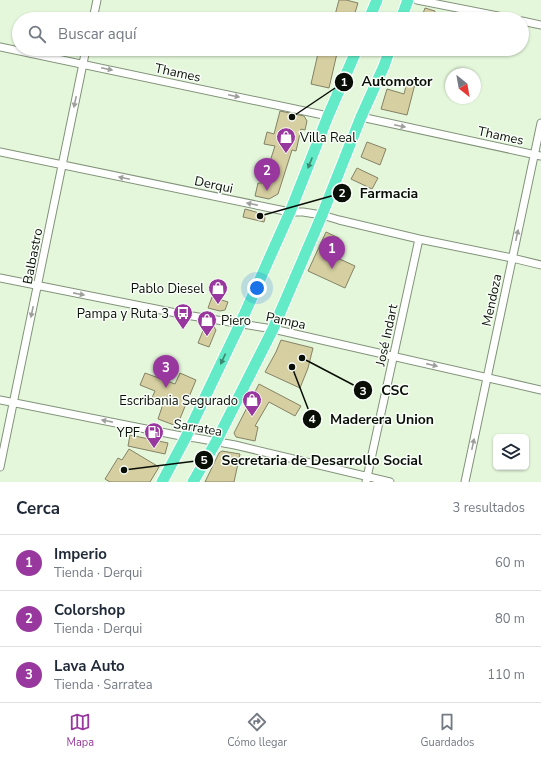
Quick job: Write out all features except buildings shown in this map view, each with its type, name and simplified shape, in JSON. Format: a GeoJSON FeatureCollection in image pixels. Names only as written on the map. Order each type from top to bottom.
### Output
{"type":"FeatureCollection","features":[{"type":"Feature","properties":{"kind":"highway"},"geometry":{"type":"LineString","coordinates":[[372,12],[377,0]]}},
{"type":"Feature","properties":{"kind":"highway"},"geometry":{"type":"LineString","coordinates":[[404,12],[408,0]]}},
{"type":"Feature","properties":{"kind":"highway"},"geometry":{"type":"LineString","coordinates":[[162,482],[186,437],[240,324],[290,212],[353,56]]}},
{"type":"Feature","properties":{"kind":"highway"},"geometry":{"type":"LineString","coordinates":[[193,482],[216,442],[273,329],[388,56]]}},
{"type":"Feature","properties":{"kind":"street"},"geometry":{"type":"LineString","coordinates":[[94,12],[97,0]]}},
{"type":"Feature","properties":{"kind":"street"},"geometry":{"type":"LineString","coordinates":[[377,0],[382,0]]}},
{"type":"Feature","properties":{"kind":"street"},"geometry":{"type":"LineString","coordinates":[[417,0],[478,12]]}},
{"type":"Feature","properties":{"kind":"street"},"geometry":{"type":"LineString","coordinates":[[529,22],[541,25]]}},
{"type":"Feature","properties":{"kind":"street","name":"Thames"},"geometry":{"type":"LineString","coordinates":[[0,47],[12,49]]}},
{"type":"Feature","properties":{"kind":"street","name":"Thames"},"geometry":{"type":"LineString","coordinates":[[44,56],[328,116]]}},
{"type":"Feature","properties":{"kind":"street","name":"Balbastro"},"geometry":{"type":"LineString","coordinates":[[0,467],[85,56]]}},
{"type":"Feature","properties":{"kind":"street","name":"Thames"},"geometry":{"type":"LineString","coordinates":[[362,117],[538,155]]}},
{"type":"Feature","properties":{"kind":"street","name":"Mendoza"},"geometry":{"type":"LineString","coordinates":[[464,482],[512,258],[538,155],[541,123]]}},
{"type":"Feature","properties":{"kind":"street","name":"Derqui"},"geometry":{"type":"LineString","coordinates":[[0,152],[290,212],[303,212],[322,215],[419,239],[541,264]]}},
{"type":"Feature","properties":{"kind":"street","name":"José Indart"},"geometry":{"type":"LineString","coordinates":[[367,479],[419,239]]}},
{"type":"Feature","properties":{"kind":"street","name":"Pampa"},"geometry":{"type":"LineString","coordinates":[[0,278],[186,314],[273,329],[541,390]]}},
{"type":"Feature","properties":{"kind":"street","name":"Sarratea"},"geometry":{"type":"LineString","coordinates":[[0,400],[186,437],[234,445],[367,479],[390,482]]}},
{"type":"Feature","properties":{"kind":"place","name":"Automotor"},"geometry":{"type":"Point","coordinates":[292,117]}},
{"type":"Feature","properties":{"kind":"place","name":"Villa Real"},"geometry":{"type":"Point","coordinates":[286,154]}},
{"type":"Feature","properties":{"kind":"place","name":"Colorshop"},"geometry":{"type":"Point","coordinates":[267,191]}},
{"type":"Feature","properties":{"kind":"place","name":"Farmacia"},"geometry":{"type":"Point","coordinates":[260,216]}},
{"type":"Feature","properties":{"kind":"place","name":"Imperio"},"geometry":{"type":"Point","coordinates":[332,269]}},
{"type":"Feature","properties":{"kind":"place","name":"Pablo Diesel"},"geometry":{"type":"Point","coordinates":[218,305]}},
{"type":"Feature","properties":{"kind":"place","name":"Pampa y Ruta 3"},"geometry":{"type":"Point","coordinates":[183,330]}},
{"type":"Feature","properties":{"kind":"place","name":"Piero"},"geometry":{"type":"Point","coordinates":[207,337]}},
{"type":"Feature","properties":{"kind":"place","name":"CSC"},"geometry":{"type":"Point","coordinates":[302,358]}},
{"type":"Feature","properties":{"kind":"place","name":"Maderera Union"},"geometry":{"type":"Point","coordinates":[292,367]}},
{"type":"Feature","properties":{"kind":"place","name":"Lava Auto"},"geometry":{"type":"Point","coordinates":[166,388]}},
{"type":"Feature","properties":{"kind":"place","name":"Escribania Segurado"},"geometry":{"type":"Point","coordinates":[252,417]}},
{"type":"Feature","properties":{"kind":"place","name":"YPF"},"geometry":{"type":"Point","coordinates":[154,449]}},
{"type":"Feature","properties":{"kind":"place","name":"Secretaria de Desarrollo Social"},"geometry":{"type":"Point","coordinates":[124,470]}}]}
